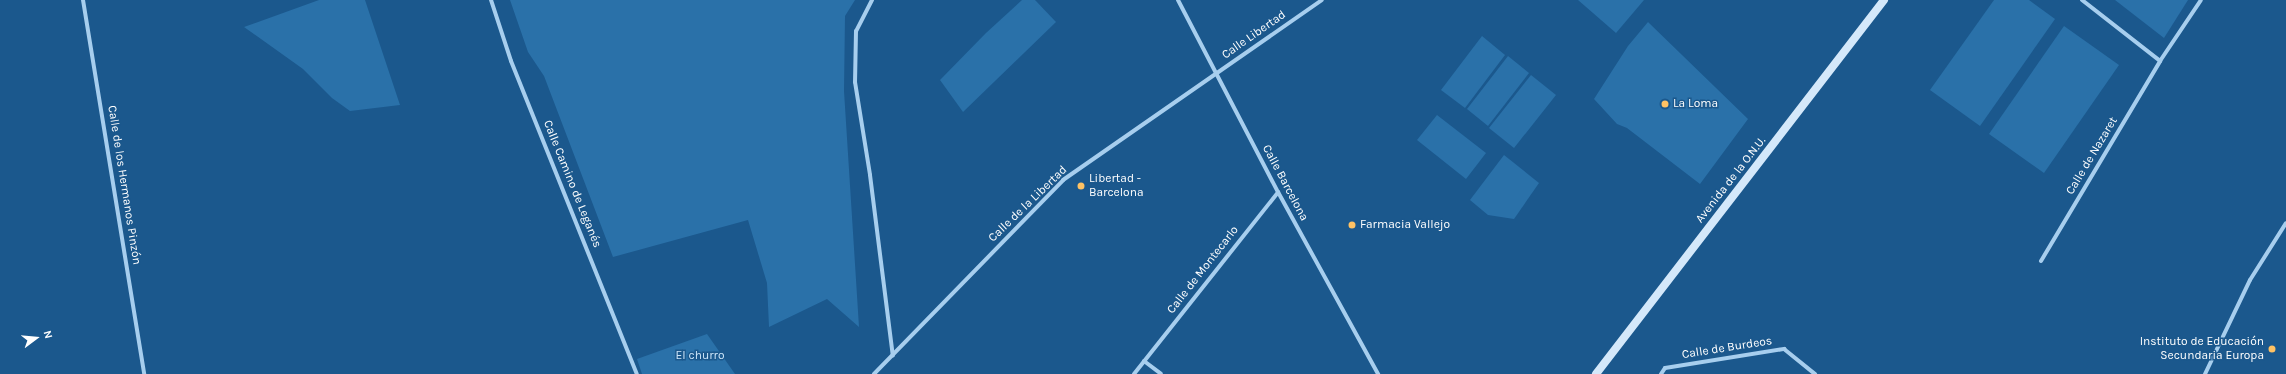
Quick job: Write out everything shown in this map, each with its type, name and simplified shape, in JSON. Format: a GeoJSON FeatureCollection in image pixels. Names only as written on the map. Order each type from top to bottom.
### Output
{"type":"FeatureCollection","features":[{"type":"Feature","properties":{"kind":"street","name":"Calle de los Hermanos Pinzón"},"geometry":{"type":"LineString","coordinates":[[83,0],[144,374]]}},
{"type":"Feature","properties":{"kind":"street","name":"Calle Camino de Leganés"},"geometry":{"type":"LineString","coordinates":[[491,0],[511,61],[637,374]]}},
{"type":"Feature","properties":{"kind":"street"},"geometry":{"type":"LineString","coordinates":[[872,0],[856,31],[855,82],[870,175],[893,356]]}},
{"type":"Feature","properties":{"kind":"street","name":"Calle Barcelona"},"geometry":{"type":"LineString","coordinates":[[1178,0],[1278,192],[1378,374]]}},
{"type":"Feature","properties":{"kind":"street","name":"Calle Libertad"},"geometry":{"type":"LineString","coordinates":[[1216,73],[1322,0]]}},
{"type":"Feature","properties":{"kind":"street","name":"Avenida de la O.N.U."},"geometry":{"type":"LineString","coordinates":[[1596,374],[1884,0]]}},
{"type":"Feature","properties":{"kind":"street"},"geometry":{"type":"LineString","coordinates":[[2082,0],[2160,61]]}},
{"type":"Feature","properties":{"kind":"street","name":"Calle de Nazaret"},"geometry":{"type":"LineString","coordinates":[[2041,261],[2160,61],[2201,0]]}},
{"type":"Feature","properties":{"kind":"street","name":"Calle de la Libertad"},"geometry":{"type":"LineString","coordinates":[[874,374],[1063,180],[1216,73]]}},
{"type":"Feature","properties":{"kind":"street","name":"Calle de Montecarlo"},"geometry":{"type":"LineString","coordinates":[[1134,374],[1278,192]]}},
{"type":"Feature","properties":{"kind":"street"},"geometry":{"type":"LineString","coordinates":[[2205,374],[2250,280],[2286,223]]}},
{"type":"Feature","properties":{"kind":"street","name":"Calle de Burdeos"},"geometry":{"type":"LineString","coordinates":[[1661,374],[1665,368],[1784,349],[1815,374]]}},
{"type":"Feature","properties":{"kind":"street"},"geometry":{"type":"LineString","coordinates":[[1144,361],[1161,374]]}},
{"type":"Feature","properties":{"kind":"green space"},"geometry":{"type":"Polygon","coordinates":[[[319,0],[365,0],[400,105],[350,111],[332,98],[303,69],[244,27],[319,0]]]}},
{"type":"Feature","properties":{"kind":"green space"},"geometry":{"type":"Polygon","coordinates":[[[510,0],[855,0],[845,16],[844,91],[859,327],[827,299],[769,327],[767,283],[748,220],[613,257],[544,76],[528,52],[510,0]]]}},
{"type":"Feature","properties":{"kind":"green space"},"geometry":{"type":"Polygon","coordinates":[[[1022,0],[1035,0],[1056,22],[963,112],[940,80],[986,33],[1022,0]]]}},
{"type":"Feature","properties":{"kind":"green space"},"geometry":{"type":"Polygon","coordinates":[[[1578,0],[1644,0],[1616,33],[1578,0]]]}},
{"type":"Feature","properties":{"kind":"green space"},"geometry":{"type":"Polygon","coordinates":[[[1994,0],[2029,0],[2055,19],[1980,126],[1930,90],[1994,0]]]}},
{"type":"Feature","properties":{"kind":"green space"},"geometry":{"type":"Polygon","coordinates":[[[2115,0],[2188,0],[2164,38],[2115,0]]]}},
{"type":"Feature","properties":{"kind":"green space","name":"La Loma"},"geometry":{"type":"Polygon","coordinates":[[[1648,22],[1748,119],[1700,184],[1627,128],[1617,124],[1594,99],[1628,46],[1648,22]]]}},
{"type":"Feature","properties":{"kind":"green space"},"geometry":{"type":"Polygon","coordinates":[[[2064,26],[2119,65],[2044,173],[1989,134],[2064,26]]]}},
{"type":"Feature","properties":{"kind":"green space"},"geometry":{"type":"Polygon","coordinates":[[[1482,36],[1505,55],[1465,108],[1441,90],[1482,36]]]}},
{"type":"Feature","properties":{"kind":"green space"},"geometry":{"type":"Polygon","coordinates":[[[1508,56],[1529,73],[1488,126],[1467,109],[1508,56]]]}},
{"type":"Feature","properties":{"kind":"green space"},"geometry":{"type":"Polygon","coordinates":[[[1531,75],[1556,95],[1514,148],[1489,128],[1531,75]]]}},
{"type":"Feature","properties":{"kind":"green space"},"geometry":{"type":"Polygon","coordinates":[[[1437,115],[1486,153],[1466,179],[1417,140],[1437,115]]]}},
{"type":"Feature","properties":{"kind":"green space"},"geometry":{"type":"Polygon","coordinates":[[[1504,155],[1539,183],[1514,219],[1488,215],[1470,200],[1504,155]]]}},
{"type":"Feature","properties":{"kind":"green space","name":"El churro"},"geometry":{"type":"Polygon","coordinates":[[[707,334],[735,374],[642,374],[637,359],[707,334]]]}},
{"type":"Feature","properties":{"kind":"place","name":"La Loma"},"geometry":{"type":"Point","coordinates":[1665,104]}},
{"type":"Feature","properties":{"kind":"place","name":"Libertad - Barcelona"},"geometry":{"type":"Point","coordinates":[1081,186]}},
{"type":"Feature","properties":{"kind":"place","name":"Farmacia Vallejo"},"geometry":{"type":"Point","coordinates":[1352,225]}},
{"type":"Feature","properties":{"kind":"place","name":"Instituto de Educación Secundaria Europa"},"geometry":{"type":"Point","coordinates":[2272,349]}}]}
